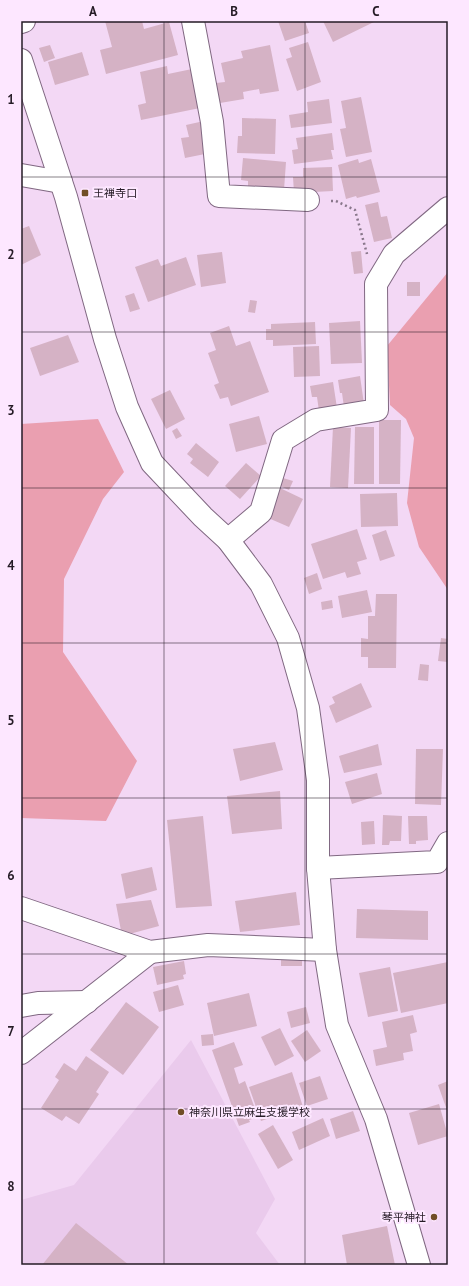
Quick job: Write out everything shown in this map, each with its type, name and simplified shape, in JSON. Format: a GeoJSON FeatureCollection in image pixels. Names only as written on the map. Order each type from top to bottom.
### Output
{"type":"FeatureCollection","features":[{"type":"Feature","properties":{"kind":"street"},"geometry":{"type":"LineString","coordinates":[[193,21],[212,122],[219,196],[308,200]]}},
{"type":"Feature","properties":{"kind":"street"},"geometry":{"type":"LineString","coordinates":[[21,60],[61,182],[105,339],[127,407],[152,463],[203,517],[228,540],[261,584],[288,638],[308,708],[318,780],[318,868],[325,950],[337,1025],[376,1120],[419,1265]]}},
{"type":"Feature","properties":{"kind":"street"},"geometry":{"type":"LineString","coordinates":[[21,175],[61,182]]}},
{"type":"Feature","properties":{"kind":"street"},"geometry":{"type":"LineString","coordinates":[[228,540],[261,512],[283,440],[316,420],[377,410],[376,284],[394,254],[448,208]]}},
{"type":"Feature","properties":{"kind":"street"},"geometry":{"type":"LineString","coordinates":[[318,868],[437,862],[448,843]]}},
{"type":"Feature","properties":{"kind":"street"},"geometry":{"type":"LineString","coordinates":[[21,908],[150,952],[208,945],[325,950]]}},
{"type":"Feature","properties":{"kind":"street"},"geometry":{"type":"LineString","coordinates":[[21,1053],[150,952]]}},
{"type":"Feature","properties":{"kind":"street"},"geometry":{"type":"LineString","coordinates":[[21,1006],[38,1003],[87,1002]]}},
{"type":"Feature","properties":{"kind":"path"},"geometry":{"type":"LineString","coordinates":[[308,200],[336,202],[355,210],[376,284]]}},
{"type":"Feature","properties":{"kind":"shaded area"},"geometry":{"type":"Polygon","coordinates":[[[448,272],[448,590],[419,547],[407,503],[414,438],[406,419],[390,405],[387,346],[448,272]]]}},
{"type":"Feature","properties":{"kind":"shaded area"},"geometry":{"type":"Polygon","coordinates":[[[98,419],[124,472],[103,499],[64,579],[63,652],[137,761],[106,821],[21,818],[21,424],[98,419]]]}},
{"type":"Feature","properties":{"kind":"shaded area","name":"神奈川県立麻生支援学校"},"geometry":{"type":"Polygon","coordinates":[[[191,1040],[275,1199],[256,1233],[280,1265],[21,1265],[21,1200],[74,1185],[191,1040]]]}},
{"type":"Feature","properties":{"kind":"building"},"geometry":{"type":"Polygon","coordinates":[[[105,21],[142,21],[144,29],[169,22],[178,55],[106,74],[100,50],[112,47],[105,21]]]}},
{"type":"Feature","properties":{"kind":"building"},"geometry":{"type":"Polygon","coordinates":[[[278,21],[305,21],[309,33],[285,41],[278,21]]]}},
{"type":"Feature","properties":{"kind":"building"},"geometry":{"type":"Polygon","coordinates":[[[323,21],[376,21],[333,42],[323,21]]]}},
{"type":"Feature","properties":{"kind":"building"},"geometry":{"type":"Polygon","coordinates":[[[308,42],[321,82],[297,91],[286,59],[292,57],[289,48],[308,42]]]}},
{"type":"Feature","properties":{"kind":"building"},"geometry":{"type":"Polygon","coordinates":[[[50,45],[55,58],[44,62],[39,48],[50,45]]]}},
{"type":"Feature","properties":{"kind":"building"},"geometry":{"type":"Polygon","coordinates":[[[270,45],[279,91],[260,94],[259,89],[243,92],[244,99],[220,103],[216,83],[225,82],[221,63],[243,58],[241,51],[270,45]]]}},
{"type":"Feature","properties":{"kind":"building"},"geometry":{"type":"Polygon","coordinates":[[[82,52],[89,75],[55,85],[48,62],[82,52]]]}},
{"type":"Feature","properties":{"kind":"building"},"geometry":{"type":"Polygon","coordinates":[[[167,66],[168,74],[192,69],[200,108],[141,120],[138,105],[146,103],[140,72],[167,66]]]}},
{"type":"Feature","properties":{"kind":"building"},"geometry":{"type":"Polygon","coordinates":[[[361,97],[372,152],[346,157],[340,129],[346,128],[341,101],[361,97]]]}},
{"type":"Feature","properties":{"kind":"building"},"geometry":{"type":"Polygon","coordinates":[[[329,99],[332,123],[291,128],[289,115],[308,112],[307,102],[329,99]]]}},
{"type":"Feature","properties":{"kind":"building"},"geometry":{"type":"Polygon","coordinates":[[[242,118],[276,119],[275,154],[237,153],[238,136],[242,136],[242,118]]]}},
{"type":"Feature","properties":{"kind":"building"},"geometry":{"type":"Polygon","coordinates":[[[204,121],[210,153],[185,158],[181,138],[189,137],[186,125],[204,121]]]}},
{"type":"Feature","properties":{"kind":"building"},"geometry":{"type":"Polygon","coordinates":[[[332,133],[334,150],[331,150],[333,159],[294,164],[292,150],[298,149],[296,138],[332,133]]]}},
{"type":"Feature","properties":{"kind":"building"},"geometry":{"type":"Polygon","coordinates":[[[243,158],[286,162],[284,190],[248,187],[248,181],[241,180],[243,158]]]}},
{"type":"Feature","properties":{"kind":"building"},"geometry":{"type":"Polygon","coordinates":[[[358,159],[359,163],[371,159],[380,192],[357,198],[356,196],[346,199],[338,165],[358,159]]]}},
{"type":"Feature","properties":{"kind":"building"},"geometry":{"type":"Polygon","coordinates":[[[332,167],[333,191],[294,193],[293,177],[303,177],[303,168],[332,167]]]}},
{"type":"Feature","properties":{"kind":"building"},"geometry":{"type":"Polygon","coordinates":[[[378,202],[381,217],[387,216],[392,238],[374,242],[365,205],[378,202]]]}},
{"type":"Feature","properties":{"kind":"building"},"geometry":{"type":"Polygon","coordinates":[[[29,226],[41,255],[21,265],[21,229],[29,226]]]}},
{"type":"Feature","properties":{"kind":"building"},"geometry":{"type":"Polygon","coordinates":[[[361,251],[363,273],[354,274],[351,252],[361,251]]]}},
{"type":"Feature","properties":{"kind":"building"},"geometry":{"type":"Polygon","coordinates":[[[222,252],[226,283],[201,287],[197,255],[222,252]]]}},
{"type":"Feature","properties":{"kind":"building"},"geometry":{"type":"Polygon","coordinates":[[[186,257],[196,285],[148,302],[135,267],[158,259],[161,266],[186,257]]]}},
{"type":"Feature","properties":{"kind":"building"},"geometry":{"type":"Polygon","coordinates":[[[407,282],[420,282],[420,296],[407,296],[407,282]]]}},
{"type":"Feature","properties":{"kind":"building"},"geometry":{"type":"Polygon","coordinates":[[[134,293],[140,309],[130,312],[125,296],[134,293]]]}},
{"type":"Feature","properties":{"kind":"building"},"geometry":{"type":"Polygon","coordinates":[[[250,300],[257,301],[255,313],[248,312],[250,300]]]}},
{"type":"Feature","properties":{"kind":"building"},"geometry":{"type":"Polygon","coordinates":[[[360,321],[362,363],[331,364],[329,323],[360,321]]]}},
{"type":"Feature","properties":{"kind":"building"},"geometry":{"type":"Polygon","coordinates":[[[315,322],[316,344],[273,346],[273,340],[266,340],[266,329],[271,329],[271,324],[315,322]]]}},
{"type":"Feature","properties":{"kind":"building"},"geometry":{"type":"Polygon","coordinates":[[[229,326],[236,346],[250,341],[269,392],[231,406],[228,397],[220,399],[214,385],[219,383],[208,353],[216,350],[210,333],[229,326]]]}},
{"type":"Feature","properties":{"kind":"building"},"geometry":{"type":"Polygon","coordinates":[[[68,335],[79,362],[40,376],[30,348],[68,335]]]}},
{"type":"Feature","properties":{"kind":"building"},"geometry":{"type":"Polygon","coordinates":[[[319,346],[320,376],[294,377],[293,347],[319,346]]]}},
{"type":"Feature","properties":{"kind":"building"},"geometry":{"type":"Polygon","coordinates":[[[360,376],[364,404],[344,407],[338,380],[360,376]]]}},
{"type":"Feature","properties":{"kind":"building"},"geometry":{"type":"Polygon","coordinates":[[[333,382],[337,408],[319,411],[317,397],[312,397],[310,386],[333,382]]]}},
{"type":"Feature","properties":{"kind":"building"},"geometry":{"type":"Polygon","coordinates":[[[170,390],[185,419],[166,429],[151,399],[170,390]]]}},
{"type":"Feature","properties":{"kind":"building"},"geometry":{"type":"Polygon","coordinates":[[[259,416],[267,444],[236,452],[229,424],[259,416]]]}},
{"type":"Feature","properties":{"kind":"building"},"geometry":{"type":"Polygon","coordinates":[[[379,420],[401,420],[400,484],[379,484],[379,420]]]}},
{"type":"Feature","properties":{"kind":"building"},"geometry":{"type":"Polygon","coordinates":[[[333,427],[351,428],[348,488],[330,487],[333,427]]]}},
{"type":"Feature","properties":{"kind":"building"},"geometry":{"type":"Polygon","coordinates":[[[355,427],[374,427],[374,484],[354,484],[355,427]]]}},
{"type":"Feature","properties":{"kind":"building"},"geometry":{"type":"Polygon","coordinates":[[[177,428],[182,436],[176,439],[172,431],[177,428]]]}},
{"type":"Feature","properties":{"kind":"building"},"geometry":{"type":"Polygon","coordinates":[[[196,443],[219,462],[208,477],[190,463],[193,459],[187,454],[196,443]]]}},
{"type":"Feature","properties":{"kind":"building"},"geometry":{"type":"Polygon","coordinates":[[[246,463],[261,476],[240,499],[225,486],[246,463]]]}},
{"type":"Feature","properties":{"kind":"building"},"geometry":{"type":"Polygon","coordinates":[[[283,478],[293,481],[289,490],[280,486],[283,478]]]}},
{"type":"Feature","properties":{"kind":"building"},"geometry":{"type":"Polygon","coordinates":[[[280,488],[303,499],[289,527],[266,517],[280,488]]]}},
{"type":"Feature","properties":{"kind":"building"},"geometry":{"type":"Polygon","coordinates":[[[397,493],[398,526],[361,527],[360,494],[397,493]]]}},
{"type":"Feature","properties":{"kind":"building"},"geometry":{"type":"Polygon","coordinates":[[[357,529],[367,559],[357,562],[361,574],[347,578],[345,572],[323,579],[311,544],[357,529]]]}},
{"type":"Feature","properties":{"kind":"building"},"geometry":{"type":"Polygon","coordinates":[[[386,530],[395,556],[380,561],[372,535],[386,530]]]}},
{"type":"Feature","properties":{"kind":"building"},"geometry":{"type":"Polygon","coordinates":[[[317,573],[322,589],[309,594],[304,578],[317,573]]]}},
{"type":"Feature","properties":{"kind":"building"},"geometry":{"type":"Polygon","coordinates":[[[367,590],[372,612],[342,618],[338,596],[367,590]]]}},
{"type":"Feature","properties":{"kind":"building"},"geometry":{"type":"Polygon","coordinates":[[[376,594],[397,594],[396,668],[368,668],[368,657],[361,657],[361,638],[368,639],[368,616],[375,616],[376,594]]]}},
{"type":"Feature","properties":{"kind":"building"},"geometry":{"type":"Polygon","coordinates":[[[332,600],[333,608],[322,610],[321,602],[332,600]]]}},
{"type":"Feature","properties":{"kind":"building"},"geometry":{"type":"Polygon","coordinates":[[[441,638],[448,639],[448,662],[438,661],[441,638]]]}},
{"type":"Feature","properties":{"kind":"building"},"geometry":{"type":"Polygon","coordinates":[[[420,664],[429,665],[428,681],[418,680],[420,664]]]}},
{"type":"Feature","properties":{"kind":"building"},"geometry":{"type":"Polygon","coordinates":[[[361,683],[372,707],[336,723],[329,706],[335,703],[332,697],[361,683]]]}},
{"type":"Feature","properties":{"kind":"building"},"geometry":{"type":"Polygon","coordinates":[[[275,742],[283,770],[240,781],[233,749],[275,742]]]}},
{"type":"Feature","properties":{"kind":"building"},"geometry":{"type":"Polygon","coordinates":[[[378,744],[382,765],[344,773],[339,756],[378,744]]]}},
{"type":"Feature","properties":{"kind":"building"},"geometry":{"type":"Polygon","coordinates":[[[416,749],[443,749],[441,805],[415,804],[416,749]]]}},
{"type":"Feature","properties":{"kind":"building"},"geometry":{"type":"Polygon","coordinates":[[[377,773],[382,794],[352,804],[345,782],[377,773]]]}},
{"type":"Feature","properties":{"kind":"building"},"geometry":{"type":"Polygon","coordinates":[[[280,791],[282,829],[232,834],[227,796],[280,791]]]}},
{"type":"Feature","properties":{"kind":"building"},"geometry":{"type":"Polygon","coordinates":[[[383,815],[402,816],[401,841],[390,841],[389,845],[382,845],[383,815]]]}},
{"type":"Feature","properties":{"kind":"building"},"geometry":{"type":"Polygon","coordinates":[[[203,816],[212,906],[176,908],[167,820],[203,816]]]}},
{"type":"Feature","properties":{"kind":"building"},"geometry":{"type":"Polygon","coordinates":[[[408,816],[427,816],[428,840],[416,841],[416,844],[409,844],[408,816]]]}},
{"type":"Feature","properties":{"kind":"building"},"geometry":{"type":"Polygon","coordinates":[[[374,821],[375,844],[362,845],[361,822],[374,821]]]}},
{"type":"Feature","properties":{"kind":"building"},"geometry":{"type":"Polygon","coordinates":[[[152,867],[157,890],[126,899],[121,874],[152,867]]]}},
{"type":"Feature","properties":{"kind":"building"},"geometry":{"type":"Polygon","coordinates":[[[296,892],[300,925],[240,932],[235,901],[296,892]]]}},
{"type":"Feature","properties":{"kind":"building"},"geometry":{"type":"Polygon","coordinates":[[[151,900],[159,926],[122,936],[116,904],[151,900]]]}},
{"type":"Feature","properties":{"kind":"building"},"geometry":{"type":"Polygon","coordinates":[[[357,909],[428,911],[428,940],[356,938],[357,909]]]}},
{"type":"Feature","properties":{"kind":"building"},"geometry":{"type":"Polygon","coordinates":[[[281,954],[302,954],[302,966],[281,966],[281,954]]]}},
{"type":"Feature","properties":{"kind":"building"},"geometry":{"type":"Polygon","coordinates":[[[184,961],[186,974],[183,975],[184,979],[157,985],[153,967],[184,961]]]}},
{"type":"Feature","properties":{"kind":"building"},"geometry":{"type":"Polygon","coordinates":[[[448,962],[448,1003],[401,1013],[393,973],[448,962]]]}},
{"type":"Feature","properties":{"kind":"building"},"geometry":{"type":"Polygon","coordinates":[[[390,967],[398,1011],[368,1017],[359,973],[390,967]]]}},
{"type":"Feature","properties":{"kind":"building"},"geometry":{"type":"Polygon","coordinates":[[[178,985],[184,1005],[159,1012],[153,992],[178,985]]]}},
{"type":"Feature","properties":{"kind":"building"},"geometry":{"type":"Polygon","coordinates":[[[249,993],[257,1026],[214,1036],[207,1003],[249,993]]]}},
{"type":"Feature","properties":{"kind":"building"},"geometry":{"type":"Polygon","coordinates":[[[126,1002],[159,1027],[123,1075],[90,1050],[126,1002]]]}},
{"type":"Feature","properties":{"kind":"building"},"geometry":{"type":"Polygon","coordinates":[[[306,1007],[310,1023],[291,1028],[287,1012],[306,1007]]]}},
{"type":"Feature","properties":{"kind":"building"},"geometry":{"type":"Polygon","coordinates":[[[413,1015],[417,1032],[410,1034],[413,1051],[403,1053],[404,1060],[376,1066],[373,1050],[387,1047],[382,1022],[413,1015]]]}},
{"type":"Feature","properties":{"kind":"building"},"geometry":{"type":"Polygon","coordinates":[[[280,1028],[294,1056],[275,1066],[261,1037],[280,1028]]]}},
{"type":"Feature","properties":{"kind":"building"},"geometry":{"type":"Polygon","coordinates":[[[307,1030],[321,1051],[305,1062],[291,1041],[307,1030]]]}},
{"type":"Feature","properties":{"kind":"building"},"geometry":{"type":"Polygon","coordinates":[[[213,1034],[214,1045],[202,1046],[201,1035],[213,1034]]]}},
{"type":"Feature","properties":{"kind":"building"},"geometry":{"type":"Polygon","coordinates":[[[234,1042],[243,1065],[234,1068],[239,1084],[245,1081],[258,1117],[239,1126],[212,1050],[234,1042]]]}},
{"type":"Feature","properties":{"kind":"building"},"geometry":{"type":"Polygon","coordinates":[[[86,1056],[109,1072],[96,1092],[99,1094],[79,1124],[66,1116],[62,1121],[41,1108],[59,1080],[55,1077],[64,1063],[76,1071],[86,1056]]]}},
{"type":"Feature","properties":{"kind":"building"},"geometry":{"type":"Polygon","coordinates":[[[292,1072],[303,1107],[261,1121],[249,1087],[292,1072]]]}},
{"type":"Feature","properties":{"kind":"building"},"geometry":{"type":"Polygon","coordinates":[[[320,1076],[328,1099],[307,1106],[299,1083],[320,1076]]]}},
{"type":"Feature","properties":{"kind":"building"},"geometry":{"type":"Polygon","coordinates":[[[448,1081],[448,1113],[438,1085],[448,1081]]]}},
{"type":"Feature","properties":{"kind":"building"},"geometry":{"type":"Polygon","coordinates":[[[439,1104],[448,1136],[418,1145],[409,1113],[439,1104]]]}},
{"type":"Feature","properties":{"kind":"building"},"geometry":{"type":"Polygon","coordinates":[[[353,1111],[360,1131],[336,1139],[330,1119],[353,1111]]]}},
{"type":"Feature","properties":{"kind":"building"},"geometry":{"type":"Polygon","coordinates":[[[323,1118],[330,1136],[299,1150],[292,1132],[323,1118]]]}},
{"type":"Feature","properties":{"kind":"building"},"geometry":{"type":"Polygon","coordinates":[[[273,1125],[293,1160],[278,1169],[258,1134],[273,1125]]]}},
{"type":"Feature","properties":{"kind":"building"},"geometry":{"type":"Polygon","coordinates":[[[76,1223],[129,1265],[42,1265],[76,1223]]]}},
{"type":"Feature","properties":{"kind":"building"},"geometry":{"type":"Polygon","coordinates":[[[387,1226],[395,1265],[347,1265],[342,1235],[387,1226]]]}},
{"type":"Feature","properties":{"kind":"place","name":"王禅寺口"},"geometry":{"type":"Point","coordinates":[85,193]}},
{"type":"Feature","properties":{"kind":"place","name":"神奈川県立麻生支援学校"},"geometry":{"type":"Point","coordinates":[181,1112]}},
{"type":"Feature","properties":{"kind":"place","name":"琴平神社"},"geometry":{"type":"Point","coordinates":[434,1217]}}]}
